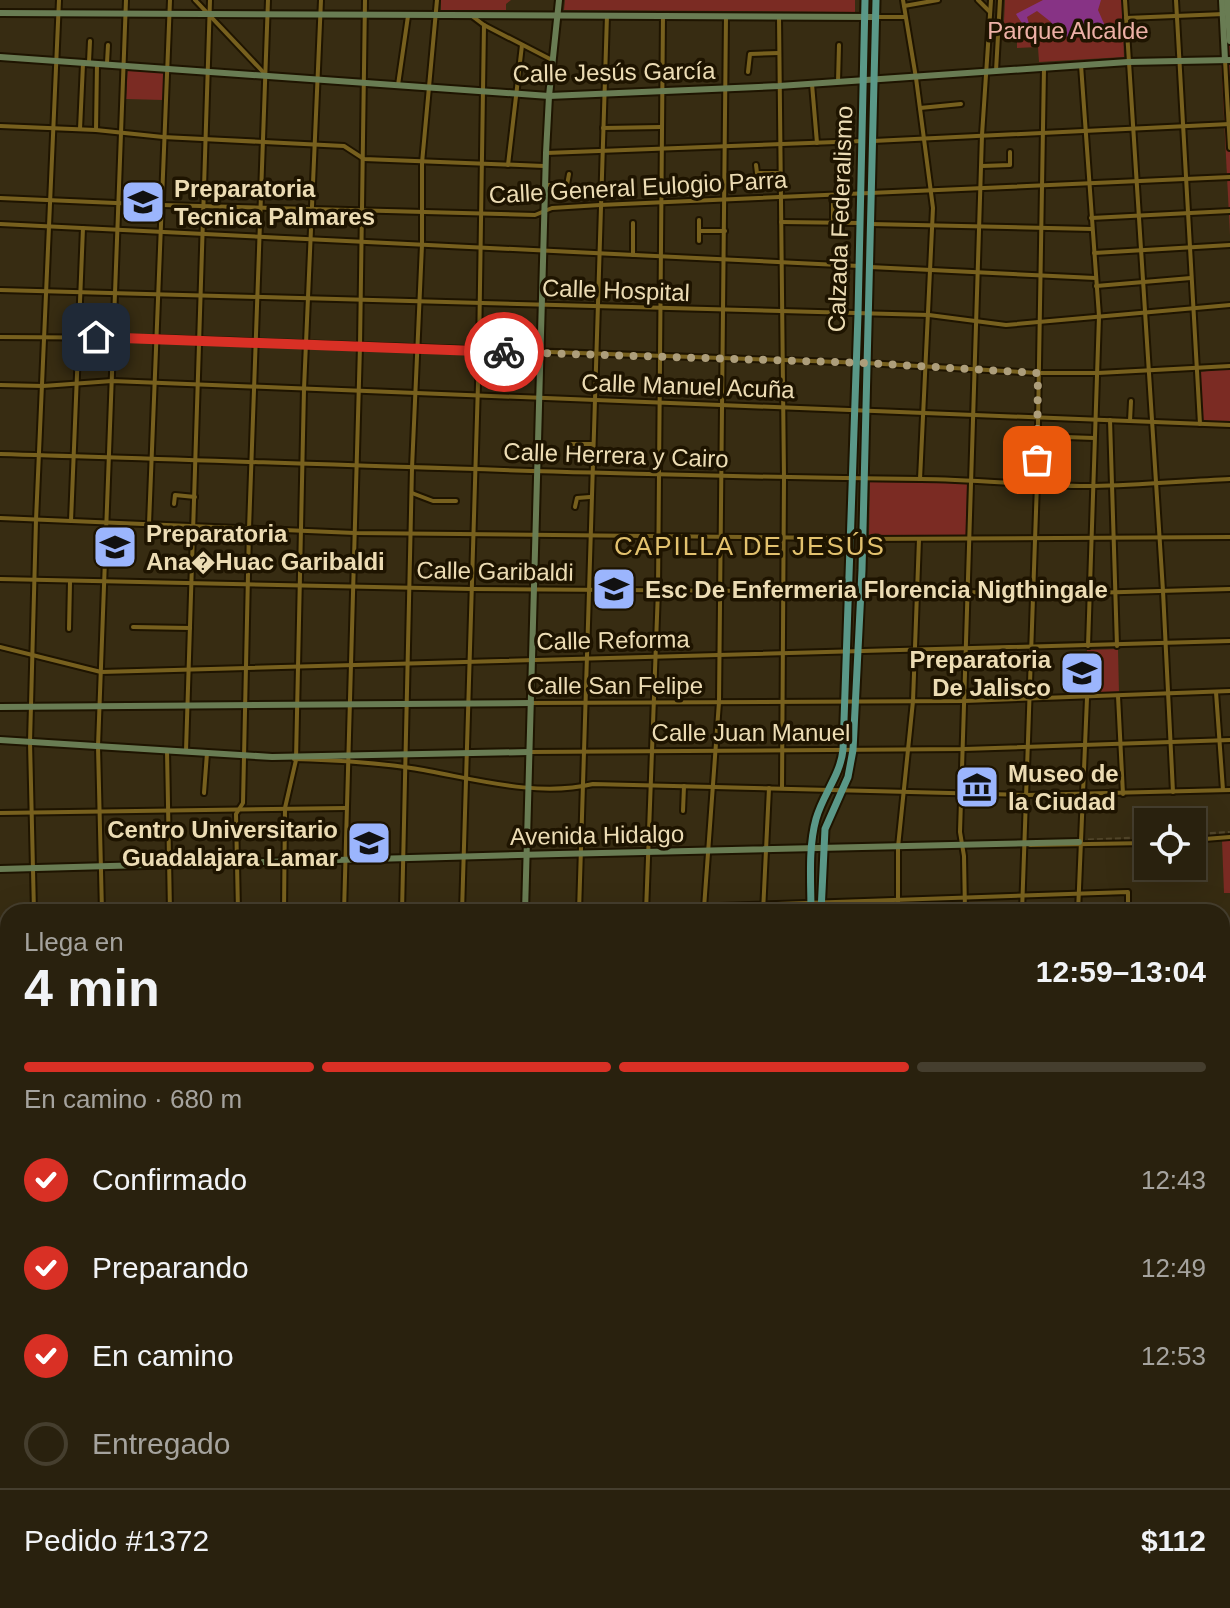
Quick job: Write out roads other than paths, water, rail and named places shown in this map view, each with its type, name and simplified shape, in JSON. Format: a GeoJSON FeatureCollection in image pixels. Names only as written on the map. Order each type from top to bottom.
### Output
{"type":"FeatureCollection","features":[{"type":"Feature","properties":{"kind":"main road"},"geometry":{"type":"LineString","coordinates":[[525,904],[546,153],[559,0]]}},
{"type":"Feature","properties":{"kind":"main road","name":"Calzada Federalismo"},"geometry":{"type":"LineString","coordinates":[[811,904],[812,849],[818,814],[839,770],[843,750],[865,0]]}},
{"type":"Feature","properties":{"kind":"main road","name":"Calzada Federalismo"},"geometry":{"type":"LineString","coordinates":[[822,904],[825,829],[842,789],[853,750],[863,539],[876,0]]}},
{"type":"Feature","properties":{"kind":"main road"},"geometry":{"type":"LineString","coordinates":[[1225,0],[1230,41]]}},
{"type":"Feature","properties":{"kind":"main road"},"geometry":{"type":"LineString","coordinates":[[0,13],[876,17]]}},
{"type":"Feature","properties":{"kind":"main road"},"geometry":{"type":"LineString","coordinates":[[1227,14],[1228,60]]}},
{"type":"Feature","properties":{"kind":"main road","name":"Calle Jesús García"},"geometry":{"type":"LineString","coordinates":[[0,57],[549,96],[916,78],[1128,62],[1228,60]]}},
{"type":"Feature","properties":{"kind":"main road","name":"Calle San Felipe"},"geometry":{"type":"LineString","coordinates":[[0,707],[531,703]]}},
{"type":"Feature","properties":{"kind":"main road","name":"Calle Juan Manuel"},"geometry":{"type":"LineString","coordinates":[[0,740],[272,757],[347,758],[407,753],[529,752]]}},
{"type":"Feature","properties":{"kind":"main road","name":"Avenida Hidalgo"},"geometry":{"type":"LineString","coordinates":[[101,866],[464,855],[1080,844]]}},
{"type":"Feature","properties":{"kind":"main road"},"geometry":{"type":"LineString","coordinates":[[0,869],[101,866]]}},
{"type":"Feature","properties":{"kind":"street"},"geometry":{"type":"LineString","coordinates":[[34,904],[30,742],[36,520],[59,0]]}},
{"type":"Feature","properties":{"kind":"street"},"geometry":{"type":"LineString","coordinates":[[102,904],[98,746],[126,0]]}},
{"type":"Feature","properties":{"kind":"street"},"geometry":{"type":"LineString","coordinates":[[149,524],[170,0]]}},
{"type":"Feature","properties":{"kind":"street"},"geometry":{"type":"LineString","coordinates":[[195,0],[266,75]]}},
{"type":"Feature","properties":{"kind":"street"},"geometry":{"type":"LineString","coordinates":[[186,751],[210,0]]}},
{"type":"Feature","properties":{"kind":"street"},"geometry":{"type":"LineString","coordinates":[[238,904],[236,814],[243,803],[245,755],[249,529],[268,0]]}},
{"type":"Feature","properties":{"kind":"street"},"geometry":{"type":"LineString","coordinates":[[284,904],[285,808],[296,757],[305,343],[321,0]]}},
{"type":"Feature","properties":{"kind":"street"},"geometry":{"type":"LineString","coordinates":[[344,904],[359,391],[365,0]]}},
{"type":"Feature","properties":{"kind":"street"},"geometry":{"type":"LineString","coordinates":[[402,904],[422,163],[437,0]]}},
{"type":"Feature","properties":{"kind":"street"},"geometry":{"type":"LineString","coordinates":[[920,479],[932,192],[904,3],[938,0]]}},
{"type":"Feature","properties":{"kind":"street"},"geometry":{"type":"LineString","coordinates":[[978,0],[991,12],[999,13]]}},
{"type":"Feature","properties":{"kind":"street"},"geometry":{"type":"LineString","coordinates":[[965,904],[962,793],[972,415],[982,135],[991,0]]}},
{"type":"Feature","properties":{"kind":"street"},"geometry":{"type":"LineString","coordinates":[[996,71],[1000,0]]}},
{"type":"Feature","properties":{"kind":"street"},"geometry":{"type":"LineString","coordinates":[[1125,0],[1153,422],[1173,793]]}},
{"type":"Feature","properties":{"kind":"street"},"geometry":{"type":"LineString","coordinates":[[1176,0],[1200,424]]}},
{"type":"Feature","properties":{"kind":"street"},"geometry":{"type":"LineString","coordinates":[[470,14],[484,25],[552,60]]}},
{"type":"Feature","properties":{"kind":"street"},"geometry":{"type":"LineString","coordinates":[[1126,18],[1227,14]]}},
{"type":"Feature","properties":{"kind":"street"},"geometry":{"type":"LineString","coordinates":[[398,85],[408,15]]}},
{"type":"Feature","properties":{"kind":"street"},"geometry":{"type":"LineString","coordinates":[[579,904],[607,15]]}},
{"type":"Feature","properties":{"kind":"street"},"geometry":{"type":"LineString","coordinates":[[646,904],[658,590],[663,15]]}},
{"type":"Feature","properties":{"kind":"street"},"geometry":{"type":"LineString","coordinates":[[708,904],[706,852],[719,702],[726,17]]}},
{"type":"Feature","properties":{"kind":"street"},"geometry":{"type":"LineString","coordinates":[[779,17],[784,478],[782,788]]}},
{"type":"Feature","properties":{"kind":"street"},"geometry":{"type":"LineString","coordinates":[[876,17],[906,17]]}},
{"type":"Feature","properties":{"kind":"street"},"geometry":{"type":"LineString","coordinates":[[462,904],[479,351],[484,25]]}},
{"type":"Feature","properties":{"kind":"street"},"geometry":{"type":"LineString","coordinates":[[80,129],[90,41]]}},
{"type":"Feature","properties":{"kind":"street"},"geometry":{"type":"LineString","coordinates":[[107,63],[108,45]]}},
{"type":"Feature","properties":{"kind":"street"},"geometry":{"type":"LineString","coordinates":[[508,165],[522,45]]}},
{"type":"Feature","properties":{"kind":"street"},"geometry":{"type":"LineString","coordinates":[[838,82],[839,45]]}},
{"type":"Feature","properties":{"kind":"street"},"geometry":{"type":"LineString","coordinates":[[748,72],[750,54],[779,53]]}},
{"type":"Feature","properties":{"kind":"street"},"geometry":{"type":"LineString","coordinates":[[1228,60],[1230,148]]}},
{"type":"Feature","properties":{"kind":"street"},"geometry":{"type":"LineString","coordinates":[[96,130],[97,62]]}},
{"type":"Feature","properties":{"kind":"street"},"geometry":{"type":"LineString","coordinates":[[1081,65],[1099,316],[1088,646]]}},
{"type":"Feature","properties":{"kind":"street"},"geometry":{"type":"LineString","coordinates":[[1022,904],[1037,483],[1044,68]]}},
{"type":"Feature","properties":{"kind":"street"},"geometry":{"type":"LineString","coordinates":[[812,84],[817,143]]}},
{"type":"Feature","properties":{"kind":"street"},"geometry":{"type":"LineString","coordinates":[[920,108],[961,104]]}},
{"type":"Feature","properties":{"kind":"street"},"geometry":{"type":"LineString","coordinates":[[873,141],[1229,124]]}},
{"type":"Feature","properties":{"kind":"street"},"geometry":{"type":"LineString","coordinates":[[0,126],[344,146],[364,159],[546,166]]}},
{"type":"Feature","properties":{"kind":"street"},"geometry":{"type":"LineString","coordinates":[[603,128],[661,127]]}},
{"type":"Feature","properties":{"kind":"street"},"geometry":{"type":"LineString","coordinates":[[546,153],[863,141]]}},
{"type":"Feature","properties":{"kind":"street"},"geometry":{"type":"LineString","coordinates":[[981,166],[1010,165],[1010,152]]}},
{"type":"Feature","properties":{"kind":"street"},"geometry":{"type":"LineString","coordinates":[[756,165],[757,173],[780,173]]}},
{"type":"Feature","properties":{"kind":"street"},"geometry":{"type":"LineString","coordinates":[[546,185],[567,185],[569,174]]}},
{"type":"Feature","properties":{"kind":"street","name":"Calle General Eulogio Parra"},"geometry":{"type":"LineString","coordinates":[[0,198],[535,215],[545,211],[600,205],[1230,177]]}},
{"type":"Feature","properties":{"kind":"street"},"geometry":{"type":"LineString","coordinates":[[833,196],[833,223]]}},
{"type":"Feature","properties":{"kind":"street"},"geometry":{"type":"LineString","coordinates":[[1091,218],[1230,211]]}},
{"type":"Feature","properties":{"kind":"street"},"geometry":{"type":"LineString","coordinates":[[699,220],[699,241]]}},
{"type":"Feature","properties":{"kind":"street"},"geometry":{"type":"LineString","coordinates":[[781,222],[860,223]]}},
{"type":"Feature","properties":{"kind":"street"},"geometry":{"type":"LineString","coordinates":[[633,223],[633,255]]}},
{"type":"Feature","properties":{"kind":"street"},"geometry":{"type":"LineString","coordinates":[[0,224],[859,266]]}},
{"type":"Feature","properties":{"kind":"street"},"geometry":{"type":"LineString","coordinates":[[871,224],[1092,229]]}},
{"type":"Feature","properties":{"kind":"street"},"geometry":{"type":"LineString","coordinates":[[71,521],[83,228]]}},
{"type":"Feature","properties":{"kind":"street"},"geometry":{"type":"LineString","coordinates":[[699,231],[725,231]]}},
{"type":"Feature","properties":{"kind":"street"},"geometry":{"type":"LineString","coordinates":[[1094,253],[1230,245]]}},
{"type":"Feature","properties":{"kind":"street"},"geometry":{"type":"LineString","coordinates":[[869,266],[1095,278]]}},
{"type":"Feature","properties":{"kind":"street"},"geometry":{"type":"LineString","coordinates":[[1096,286],[1191,278]]}},
{"type":"Feature","properties":{"kind":"street","name":"Calle Hospital"},"geometry":{"type":"LineString","coordinates":[[0,290],[929,315],[1000,325],[1230,305]]}},
{"type":"Feature","properties":{"kind":"street"},"geometry":{"type":"LineString","coordinates":[[0,337],[305,343],[866,363],[1038,373],[1230,366]]}},
{"type":"Feature","properties":{"kind":"street","name":"Calle Manuel Acuña"},"geometry":{"type":"LineString","coordinates":[[0,385],[155,382],[1230,425]]}},
{"type":"Feature","properties":{"kind":"street"},"geometry":{"type":"LineString","coordinates":[[1130,421],[1131,401]]}},
{"type":"Feature","properties":{"kind":"street"},"geometry":{"type":"LineString","coordinates":[[1110,420],[1117,646]]}},
{"type":"Feature","properties":{"kind":"street"},"geometry":{"type":"LineString","coordinates":[[1037,436],[1094,438]]}},
{"type":"Feature","properties":{"kind":"street"},"geometry":{"type":"LineString","coordinates":[[1065,484],[1066,437]]}},
{"type":"Feature","properties":{"kind":"street"},"geometry":{"type":"LineString","coordinates":[[568,444],[592,444]]}},
{"type":"Feature","properties":{"kind":"street","name":"Calle Herrera y Cairo"},"geometry":{"type":"LineString","coordinates":[[0,454],[784,478],[971,479],[1093,486],[1230,479]]}},
{"type":"Feature","properties":{"kind":"street"},"geometry":{"type":"LineString","coordinates":[[411,493],[433,501],[456,501]]}},
{"type":"Feature","properties":{"kind":"street"},"geometry":{"type":"LineString","coordinates":[[174,504],[175,495],[195,497]]}},
{"type":"Feature","properties":{"kind":"street"},"geometry":{"type":"LineString","coordinates":[[575,507],[577,498],[590,497]]}},
{"type":"Feature","properties":{"kind":"street"},"geometry":{"type":"LineString","coordinates":[[0,518],[355,533],[848,538]]}},
{"type":"Feature","properties":{"kind":"street"},"geometry":{"type":"LineString","coordinates":[[863,539],[1230,537]]}},
{"type":"Feature","properties":{"kind":"street"},"geometry":{"type":"LineString","coordinates":[[898,902],[898,847],[913,701],[919,539]]}},
{"type":"Feature","properties":{"kind":"street","name":"Calle Garibaldi"},"geometry":{"type":"LineString","coordinates":[[0,579],[534,590],[1089,593],[1230,589]]}},
{"type":"Feature","properties":{"kind":"street"},"geometry":{"type":"LineString","coordinates":[[69,629],[70,582]]}},
{"type":"Feature","properties":{"kind":"street"},"geometry":{"type":"LineString","coordinates":[[133,627],[190,628]]}},
{"type":"Feature","properties":{"kind":"street","name":"Calle Reforma"},"geometry":{"type":"LineString","coordinates":[[0,647],[101,672],[1230,641]]}},
{"type":"Feature","properties":{"kind":"street","name":"Calle San Felipe"},"geometry":{"type":"LineString","coordinates":[[531,703],[1030,700],[1230,691]]}},
{"type":"Feature","properties":{"kind":"street"},"geometry":{"type":"LineString","coordinates":[[1216,692],[1223,790]]}},
{"type":"Feature","properties":{"kind":"street"},"geometry":{"type":"LineString","coordinates":[[1118,696],[1123,794]]}},
{"type":"Feature","properties":{"kind":"street"},"geometry":{"type":"LineString","coordinates":[[1078,904],[1087,698]]}},
{"type":"Feature","properties":{"kind":"street","name":"Calle Juan Manuel"},"geometry":{"type":"LineString","coordinates":[[529,752],[964,749],[1230,740]]}},
{"type":"Feature","properties":{"kind":"street"},"geometry":{"type":"LineString","coordinates":[[167,750],[170,904]]}},
{"type":"Feature","properties":{"kind":"street"},"geometry":{"type":"LineString","coordinates":[[204,793],[207,753]]}},
{"type":"Feature","properties":{"kind":"street"},"geometry":{"type":"LineString","coordinates":[[347,758],[528,787],[582,787],[593,784],[1027,795],[1230,790]]}},
{"type":"Feature","properties":{"kind":"street"},"geometry":{"type":"LineString","coordinates":[[683,811],[684,786]]}},
{"type":"Feature","properties":{"kind":"street"},"geometry":{"type":"LineString","coordinates":[[764,904],[769,788]]}},
{"type":"Feature","properties":{"kind":"street"},"geometry":{"type":"LineString","coordinates":[[0,813],[346,808]]}},
{"type":"Feature","properties":{"kind":"street"},"geometry":{"type":"LineString","coordinates":[[1206,839],[1230,837]]}},
{"type":"Feature","properties":{"kind":"street","name":"Avenida Hidalgo"},"geometry":{"type":"LineString","coordinates":[[1080,844],[1134,843]]}},
{"type":"Feature","properties":{"kind":"street"},"geometry":{"type":"LineString","coordinates":[[873,904],[1128,892],[1128,904]]}},
{"type":"Feature","properties":{"kind":"tunnel"},"geometry":{"type":"LineString","coordinates":[[1206,835],[1230,834]]}},
{"type":"Feature","properties":{"kind":"tunnel"},"geometry":{"type":"LineString","coordinates":[[1079,842],[1134,840]]}},
{"type":"Feature","properties":{"kind":"place","name":"Preparatoria Tecnica Palmares"},"geometry":{"type":"Point","coordinates":[143,202]}},
{"type":"Feature","properties":{"kind":"place","name":"Preparatoria Ana�Huac Garibaldi"},"geometry":{"type":"Point","coordinates":[115,547]}},
{"type":"Feature","properties":{"kind":"place","name":"Esc De Enfermeria Florencia Nigthingale"},"geometry":{"type":"Point","coordinates":[614,589]}},
{"type":"Feature","properties":{"kind":"place","name":"Preparatoria De Jalisco"},"geometry":{"type":"Point","coordinates":[1082,673]}},
{"type":"Feature","properties":{"kind":"place","name":"Museo de la Ciudad"},"geometry":{"type":"Point","coordinates":[977,787]}},
{"type":"Feature","properties":{"kind":"place","name":"Centro Universitario Guadalajara Lamar"},"geometry":{"type":"Point","coordinates":[369,843]}},
{"type":"Feature","properties":{"kind":"district","name":"CAPILLA DE JESÚS"},"geometry":{"type":"Point","coordinates":[750,546]}},
{"type":"Feature","properties":{"kind":"park label","name":"Parque Alcalde"},"geometry":{"type":"Point","coordinates":[1068,30]}}]}
